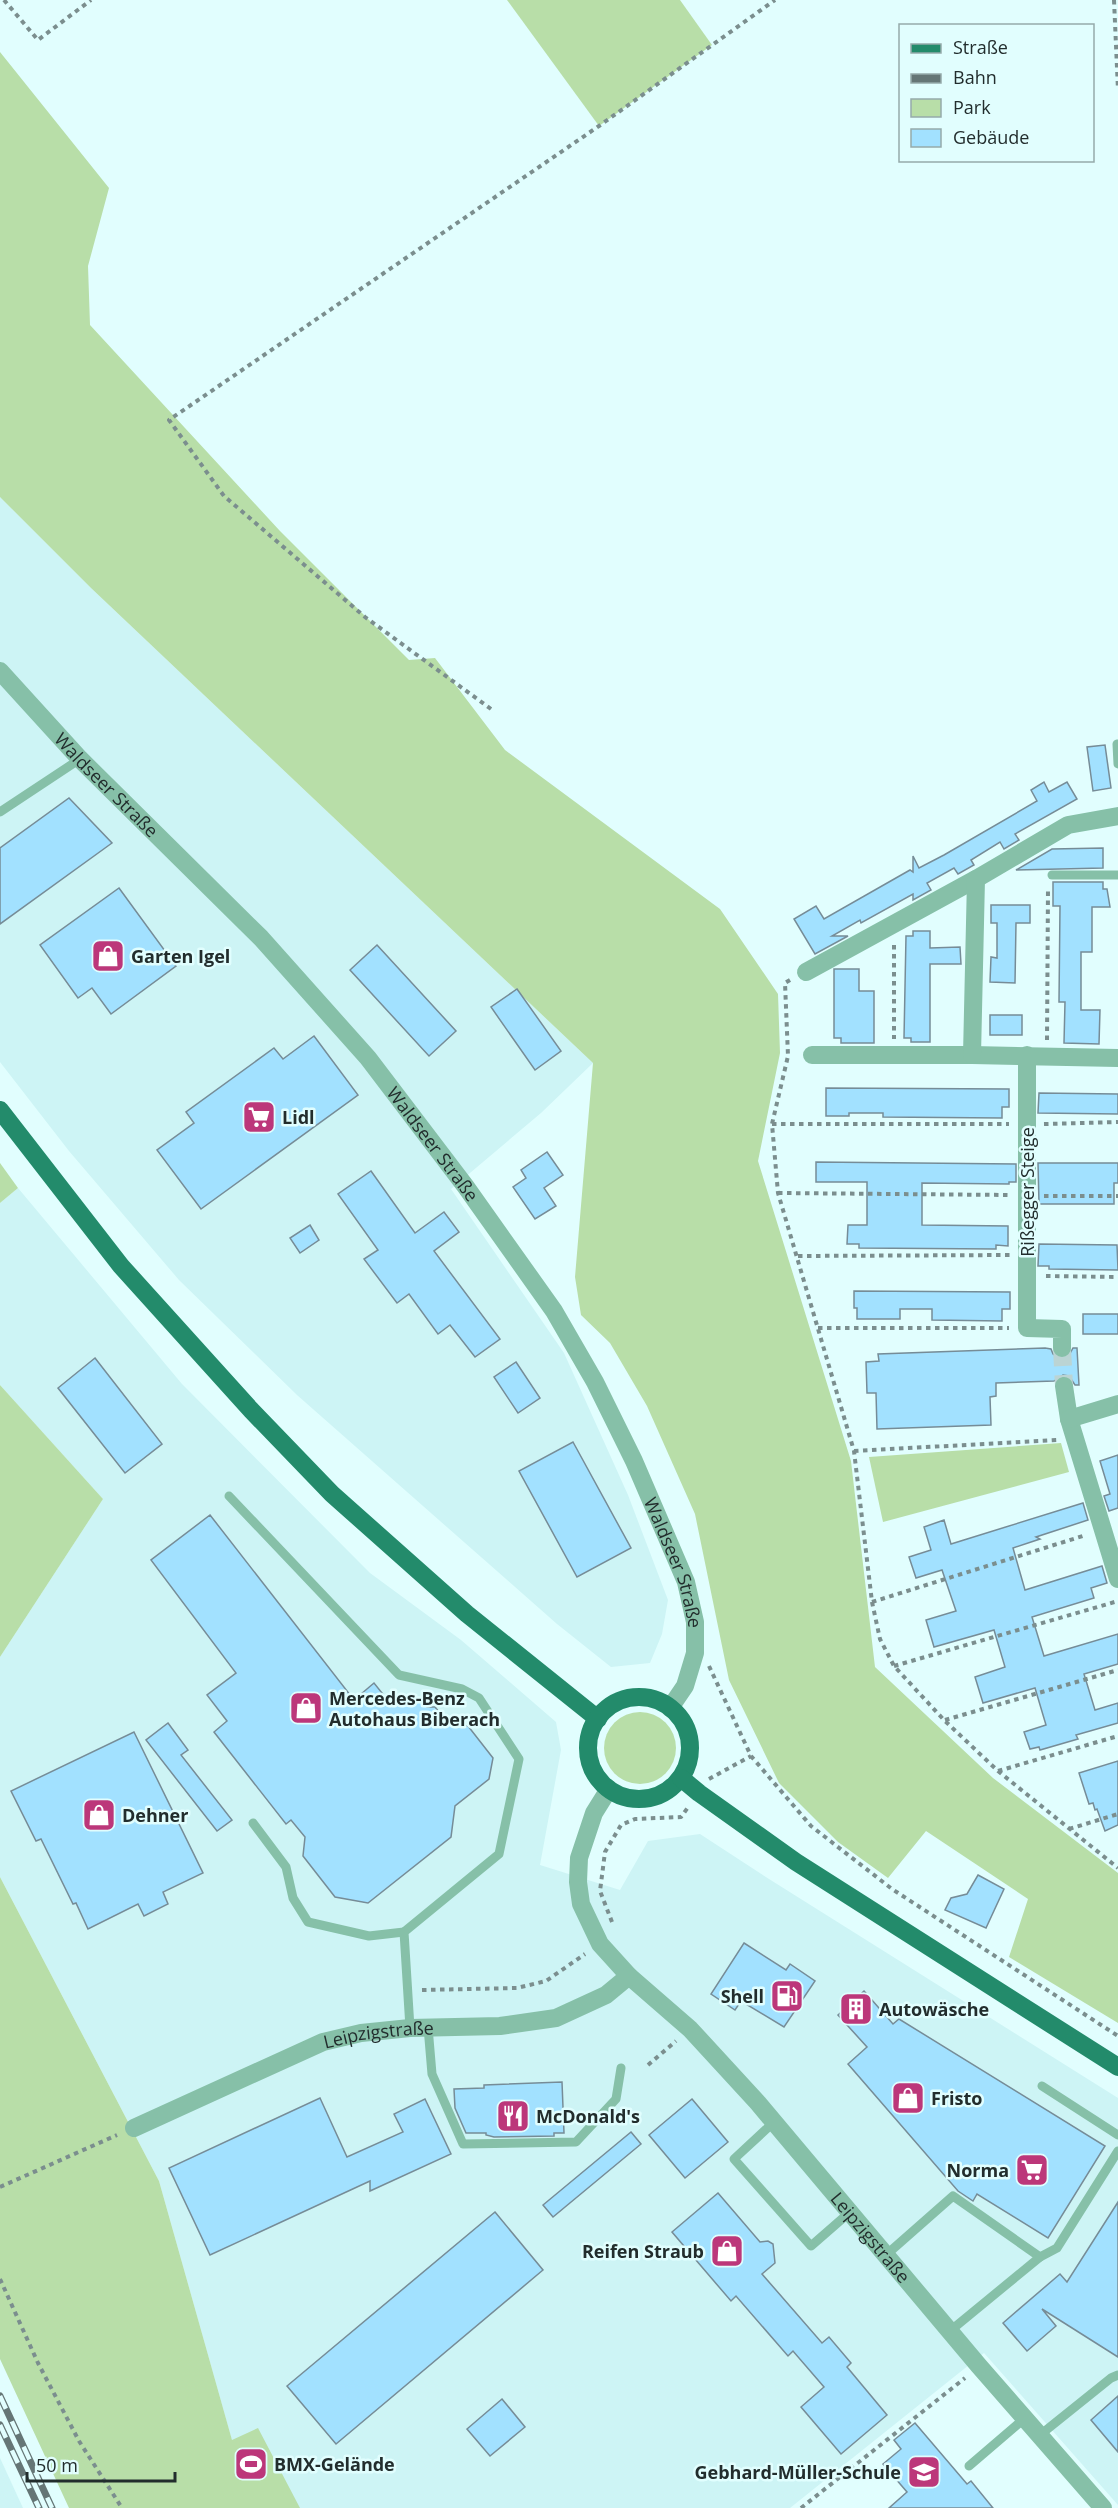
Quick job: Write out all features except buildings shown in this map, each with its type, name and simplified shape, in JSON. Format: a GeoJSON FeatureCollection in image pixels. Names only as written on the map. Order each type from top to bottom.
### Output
{"type":"FeatureCollection","features":[{"type":"Feature","properties":{"kind":"main road"},"geometry":{"type":"LineString","coordinates":[[0,1110],[121,1266],[251,1410],[332,1494],[467,1614],[598,1719]]}},
{"type":"Feature","properties":{"kind":"main road"},"geometry":{"type":"LineString","coordinates":[[633,1697],[650,1698],[670,1708],[678,1715],[687,1730],[691,1746],[688,1763],[681,1778],[669,1790],[654,1797],[638,1799],[621,1796],[609,1789],[596,1774],[589,1759],[588,1742],[593,1726],[603,1712],[617,1702],[633,1697]]}},
{"type":"Feature","properties":{"kind":"main road"},"geometry":{"type":"LineString","coordinates":[[681,1778],[796,1862],[1118,2067]]}},
{"type":"Feature","properties":{"kind":"street","name":"Waldseer Straße"},"geometry":{"type":"LineString","coordinates":[[0,671],[80,759],[261,938],[368,1058],[466,1187],[554,1311],[595,1382],[634,1461],[686,1582],[695,1622],[695,1653],[685,1686],[670,1708]]}},
{"type":"Feature","properties":{"kind":"street"},"geometry":{"type":"LineString","coordinates":[[806,972],[976,879],[1068,825],[1118,816]]}},
{"type":"Feature","properties":{"kind":"street"},"geometry":{"type":"LineString","coordinates":[[972,1054],[976,879]]}},
{"type":"Feature","properties":{"kind":"street"},"geometry":{"type":"LineString","coordinates":[[812,1055],[972,1054],[1118,1058]]}},
{"type":"Feature","properties":{"kind":"street","name":"Rißegger Steige"},"geometry":{"type":"LineString","coordinates":[[1027,1055],[1027,1328]]}},
{"type":"Feature","properties":{"kind":"street"},"geometry":{"type":"LineString","coordinates":[[1027,1328],[1062,1329],[1062,1348]]}},
{"type":"Feature","properties":{"kind":"street"},"geometry":{"type":"LineString","coordinates":[[1064,1386],[1069,1419],[1118,1579]]}},
{"type":"Feature","properties":{"kind":"street"},"geometry":{"type":"LineString","coordinates":[[1069,1419],[1118,1404]]}},
{"type":"Feature","properties":{"kind":"street","name":"Leipzigstraße"},"geometry":{"type":"LineString","coordinates":[[609,1789],[594,1813],[579,1858],[578,1882],[581,1904],[600,1944],[629,1976],[690,2029],[774,2122],[979,2366],[1103,2508]]}},
{"type":"Feature","properties":{"kind":"street","name":"Leipzigstraße"},"geometry":{"type":"LineString","coordinates":[[135,2128],[323,2042],[361,2033],[419,2028],[500,2026],[556,2018],[606,1995],[629,1976]]}},
{"type":"Feature","properties":{"kind":"lane"},"geometry":{"type":"LineString","coordinates":[[1117,744],[1118,764]]}},
{"type":"Feature","properties":{"kind":"lane"},"geometry":{"type":"LineString","coordinates":[[0,812],[80,759]]}},
{"type":"Feature","properties":{"kind":"lane"},"geometry":{"type":"LineString","coordinates":[[1052,875],[1118,875]]}},
{"type":"Feature","properties":{"kind":"lane"},"geometry":{"type":"LineString","coordinates":[[229,1496],[399,1675],[462,1689],[479,1698],[519,1759],[499,1854],[404,1932],[369,1936],[308,1922],[292,1898],[286,1867],[253,1823]]}},
{"type":"Feature","properties":{"kind":"lane"},"geometry":{"type":"LineString","coordinates":[[404,1932],[419,2028],[432,2074],[463,2144],[576,2142],[616,2099],[621,2068]]}},
{"type":"Feature","properties":{"kind":"lane"},"geometry":{"type":"LineString","coordinates":[[1042,2086],[1118,2135]]}},
{"type":"Feature","properties":{"kind":"lane"},"geometry":{"type":"LineString","coordinates":[[774,2122],[734,2159],[811,2246],[850,2212]]}},
{"type":"Feature","properties":{"kind":"lane"},"geometry":{"type":"LineString","coordinates":[[950,2331],[1040,2257],[1056,2248],[1118,2151]]}},
{"type":"Feature","properties":{"kind":"lane"},"geometry":{"type":"LineString","coordinates":[[886,2255],[953,2196],[1040,2257]]}},
{"type":"Feature","properties":{"kind":"lane"},"geometry":{"type":"LineString","coordinates":[[1040,2435],[1111,2378],[1118,2375]]}},
{"type":"Feature","properties":{"kind":"lane"},"geometry":{"type":"LineString","coordinates":[[969,2466],[1025,2418]]}},
{"type":"Feature","properties":{"kind":"path"},"geometry":{"type":"LineString","coordinates":[[4,0],[38,40],[91,0]]}},
{"type":"Feature","properties":{"kind":"path"},"geometry":{"type":"LineString","coordinates":[[491,709],[365,617],[224,496],[169,420],[599,126],[775,0]]}},
{"type":"Feature","properties":{"kind":"path"},"geometry":{"type":"LineString","coordinates":[[1114,0],[1118,90]]}},
{"type":"Feature","properties":{"kind":"path"},"geometry":{"type":"LineString","coordinates":[[1047,1056],[1048,886]]}},
{"type":"Feature","properties":{"kind":"path"},"geometry":{"type":"LineString","coordinates":[[894,924],[894,1055]]}},
{"type":"Feature","properties":{"kind":"path"},"geometry":{"type":"LineString","coordinates":[[785,983],[788,1056],[772,1124],[778,1193],[854,1451],[872,1602],[880,1639],[894,1666],[944,1720],[998,1771],[1118,1868]]}},
{"type":"Feature","properties":{"kind":"path"},"geometry":{"type":"LineString","coordinates":[[772,1124],[1027,1125],[1118,1122]]}},
{"type":"Feature","properties":{"kind":"path"},"geometry":{"type":"LineString","coordinates":[[778,1193],[1118,1196]]}},
{"type":"Feature","properties":{"kind":"path"},"geometry":{"type":"LineString","coordinates":[[798,1256],[1027,1255]]}},
{"type":"Feature","properties":{"kind":"path"},"geometry":{"type":"LineString","coordinates":[[1027,1276],[1118,1277]]}},
{"type":"Feature","properties":{"kind":"path"},"geometry":{"type":"LineString","coordinates":[[818,1328],[1027,1328]]}},
{"type":"Feature","properties":{"kind":"path"},"geometry":{"type":"LineString","coordinates":[[854,1451],[1075,1439]]}},
{"type":"Feature","properties":{"kind":"path"},"geometry":{"type":"LineString","coordinates":[[872,1602],[1102,1529]]}},
{"type":"Feature","properties":{"kind":"path"},"geometry":{"type":"LineString","coordinates":[[894,1666],[1118,1601]]}},
{"type":"Feature","properties":{"kind":"path"},"geometry":{"type":"LineString","coordinates":[[695,1653],[712,1669],[751,1756],[811,1826],[892,1889],[1118,2036]]}},
{"type":"Feature","properties":{"kind":"path"},"geometry":{"type":"LineString","coordinates":[[944,1720],[1118,1670]]}},
{"type":"Feature","properties":{"kind":"path"},"geometry":{"type":"LineString","coordinates":[[998,1771],[1118,1736]]}},
{"type":"Feature","properties":{"kind":"path"},"geometry":{"type":"LineString","coordinates":[[1069,1830],[1118,1814]]}},
{"type":"Feature","properties":{"kind":"path"},"geometry":{"type":"LineString","coordinates":[[648,2065],[690,2029]]}},
{"type":"Feature","properties":{"kind":"path"},"geometry":{"type":"LineString","coordinates":[[0,2187],[135,2128]]}},
{"type":"Feature","properties":{"kind":"path"},"geometry":{"type":"LineString","coordinates":[[0,2278],[38,2363],[74,2432],[122,2508]]}},
{"type":"Feature","properties":{"kind":"path"},"geometry":{"type":"LineString","coordinates":[[801,2508],[979,2366]]}},
{"type":"Feature","properties":{"kind":"shaded area"},"geometry":{"type":"Polygon","coordinates":[[[0,497],[91,588],[593,1063],[541,1113],[451,1189],[564,1353],[628,1495],[668,1600],[662,1634],[650,1663],[611,1667],[557,1624],[297,1395],[179,1280],[69,1151],[0,1062],[0,497]]]}},
{"type":"Feature","properties":{"kind":"shaded area"},"geometry":{"type":"Polygon","coordinates":[[[18,1188],[182,1384],[370,1573],[461,1640],[556,1722],[561,1750],[540,1865],[620,1890],[648,1841],[700,1834],[1118,2098],[1118,2505],[984,2353],[790,2508],[251,2508],[159,2181],[0,1877],[0,1657],[103,1499],[0,1385],[0,1203],[18,1188]]]}},
{"type":"Feature","properties":{"kind":"shaded area"},"geometry":{"type":"Polygon","coordinates":[[[0,2458],[23,2508],[0,2508],[0,2458]]]}},
{"type":"Feature","properties":{"kind":"green space"},"geometry":{"type":"Polygon","coordinates":[[[507,0],[680,0],[712,45],[599,126],[507,0]]]}},
{"type":"Feature","properties":{"kind":"green space"},"geometry":{"type":"Polygon","coordinates":[[[0,52],[109,188],[88,266],[90,325],[280,531],[409,660],[435,658],[505,750],[720,909],[778,994],[780,1053],[758,1161],[851,1461],[875,1667],[993,1778],[1118,1873],[1118,2023],[1009,1957],[1028,1899],[926,1831],[888,1878],[838,1842],[779,1783],[729,1680],[695,1514],[647,1406],[610,1343],[581,1315],[575,1277],[593,1063],[91,588],[0,497],[0,52]]]}},
{"type":"Feature","properties":{"kind":"green space"},"geometry":{"type":"Polygon","coordinates":[[[0,1163],[18,1188],[0,1203],[0,1163]]]}},
{"type":"Feature","properties":{"kind":"green space"},"geometry":{"type":"Polygon","coordinates":[[[0,1385],[103,1499],[0,1657],[0,1385]]]}},
{"type":"Feature","properties":{"kind":"green space"},"geometry":{"type":"Polygon","coordinates":[[[1061,1443],[1069,1472],[883,1522],[869,1457],[1061,1443]]]}},
{"type":"Feature","properties":{"kind":"green space"},"geometry":{"type":"Polygon","coordinates":[[[640,1712],[654,1715],[666,1722],[673,1734],[676,1748],[673,1762],[666,1774],[654,1781],[640,1784],[626,1781],[614,1774],[607,1762],[604,1748],[607,1734],[614,1722],[626,1715],[640,1712]]]}},
{"type":"Feature","properties":{"kind":"green space"},"geometry":{"type":"Polygon","coordinates":[[[0,1877],[159,2181],[232,2440],[258,2428],[300,2508],[69,2508],[0,2359],[0,1877]]]}},
{"type":"Feature","properties":{"kind":"tunnel"},"geometry":{"type":"LineString","coordinates":[[1062,1348],[1064,1386]]}},
{"type":"Feature","properties":{"kind":"railway"},"geometry":{"type":"LineString","coordinates":[[0,2396],[52,2508]]}},
{"type":"Feature","properties":{"kind":"railway"},"geometry":{"type":"LineString","coordinates":[[0,2425],[39,2508]]}},
{"type":"Feature","properties":{"kind":"place","name":"Garten Igel"},"geometry":{"type":"Point","coordinates":[108,956]}},
{"type":"Feature","properties":{"kind":"place","name":"Lidl"},"geometry":{"type":"Point","coordinates":[259,1117]}},
{"type":"Feature","properties":{"kind":"place","name":"Mercedes-Benz Autohaus Biberach"},"geometry":{"type":"Point","coordinates":[306,1708]}},
{"type":"Feature","properties":{"kind":"place","name":"Dehner"},"geometry":{"type":"Point","coordinates":[99,1815]}},
{"type":"Feature","properties":{"kind":"place","name":"Shell"},"geometry":{"type":"Point","coordinates":[787,1996]}},
{"type":"Feature","properties":{"kind":"place","name":"Autowäsche"},"geometry":{"type":"Point","coordinates":[856,2009]}},
{"type":"Feature","properties":{"kind":"place","name":"Fristo"},"geometry":{"type":"Point","coordinates":[908,2098]}},
{"type":"Feature","properties":{"kind":"place","name":"McDonald's"},"geometry":{"type":"Point","coordinates":[513,2116]}},
{"type":"Feature","properties":{"kind":"place","name":"Norma"},"geometry":{"type":"Point","coordinates":[1032,2170]}},
{"type":"Feature","properties":{"kind":"place","name":"Reifen Straub"},"geometry":{"type":"Point","coordinates":[727,2251]}},
{"type":"Feature","properties":{"kind":"place","name":"BMX-Gelände"},"geometry":{"type":"Point","coordinates":[251,2464]}},
{"type":"Feature","properties":{"kind":"place","name":"Gebhard-Müller-Schule"},"geometry":{"type":"Point","coordinates":[924,2472]}}]}
